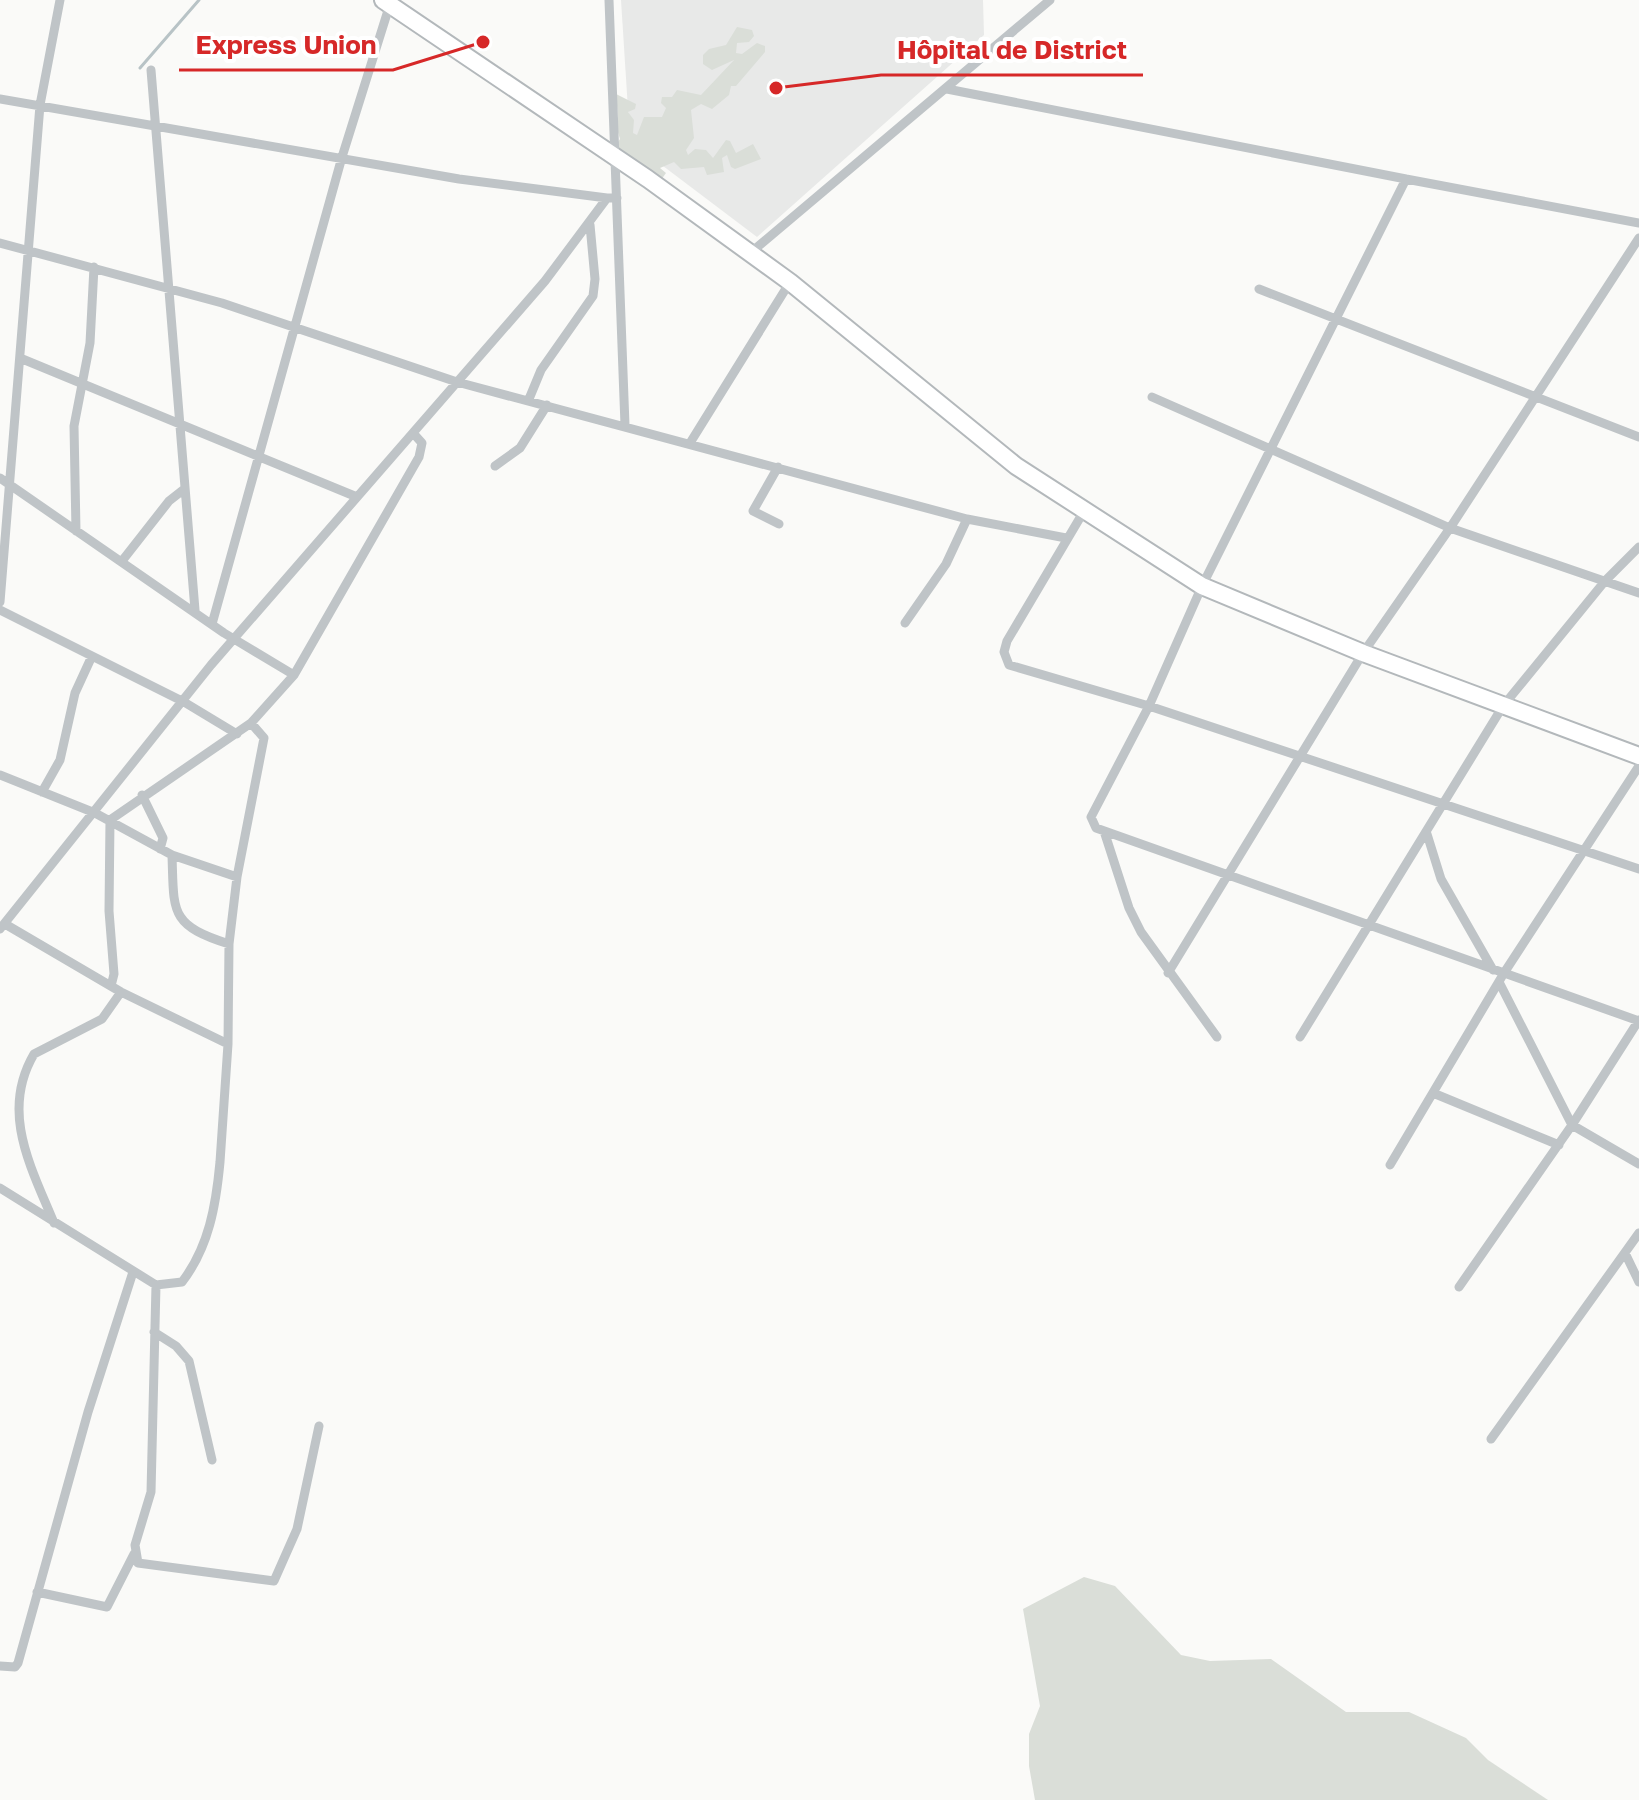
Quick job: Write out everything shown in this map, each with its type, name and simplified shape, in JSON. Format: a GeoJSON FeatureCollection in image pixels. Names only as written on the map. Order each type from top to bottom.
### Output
{"type":"FeatureCollection","features":[{"type":"Feature","properties":{"kind":"highway"},"geometry":{"type":"LineString","coordinates":[[386,2],[617,159],[790,282],[1016,466],[1202,586],[1363,653],[1639,756]]}},
{"type":"Feature","properties":{"kind":"street"},"geometry":{"type":"LineString","coordinates":[[0,602],[40,105],[60,0]]}},
{"type":"Feature","properties":{"kind":"street"},"geometry":{"type":"LineString","coordinates":[[609,0],[617,159],[612,198],[625,425]]}},
{"type":"Feature","properties":{"kind":"street"},"geometry":{"type":"LineString","coordinates":[[749,254],[1050,0]]}},
{"type":"Feature","properties":{"kind":"street"},"geometry":{"type":"LineString","coordinates":[[212,624],[386,2]]}},
{"type":"Feature","properties":{"kind":"street"},"geometry":{"type":"LineString","coordinates":[[151,70],[166,287],[195,610]]}},
{"type":"Feature","properties":{"kind":"street"},"geometry":{"type":"LineString","coordinates":[[947,89],[1639,223]]}},
{"type":"Feature","properties":{"kind":"street"},"geometry":{"type":"LineString","coordinates":[[0,99],[474,181],[612,198]]}},
{"type":"Feature","properties":{"kind":"street"},"geometry":{"type":"LineString","coordinates":[[1406,179],[1273,450],[1202,586],[1149,706],[1092,811],[1092,823],[1104,831],[1493,970]]}},
{"type":"Feature","properties":{"kind":"street"},"geometry":{"type":"LineString","coordinates":[[228,1044],[121,992],[2,927],[234,639],[612,198]]}},
{"type":"Feature","properties":{"kind":"street"},"geometry":{"type":"LineString","coordinates":[[529,399],[548,359],[593,296],[595,279],[590,225]]}},
{"type":"Feature","properties":{"kind":"street"},"geometry":{"type":"LineString","coordinates":[[1168,973],[1363,653],[1450,528],[1639,238]]}},
{"type":"Feature","properties":{"kind":"street"},"geometry":{"type":"LineString","coordinates":[[0,243],[166,287],[295,326],[457,382],[967,519],[1066,538]]}},
{"type":"Feature","properties":{"kind":"street"},"geometry":{"type":"LineString","coordinates":[[76,531],[74,426],[84,384],[94,267]]}},
{"type":"Feature","properties":{"kind":"street"},"geometry":{"type":"LineString","coordinates":[[690,443],[790,282]]}},
{"type":"Feature","properties":{"kind":"street"},"geometry":{"type":"LineString","coordinates":[[1259,289],[1639,437]]}},
{"type":"Feature","properties":{"kind":"street"},"geometry":{"type":"LineString","coordinates":[[20,358],[357,497]]}},
{"type":"Feature","properties":{"kind":"street"},"geometry":{"type":"LineString","coordinates":[[1152,397],[1450,528],[1639,593]]}},
{"type":"Feature","properties":{"kind":"street"},"geometry":{"type":"LineString","coordinates":[[495,466],[520,448],[547,405]]}},
{"type":"Feature","properties":{"kind":"street"},"geometry":{"type":"LineString","coordinates":[[110,820],[142,795],[251,723],[294,675],[419,457],[422,443],[413,433]]}},
{"type":"Feature","properties":{"kind":"street"},"geometry":{"type":"LineString","coordinates":[[778,467],[753,511],[779,524]]}},
{"type":"Feature","properties":{"kind":"street"},"geometry":{"type":"LineString","coordinates":[[0,478],[234,639],[294,675]]}},
{"type":"Feature","properties":{"kind":"street"},"geometry":{"type":"LineString","coordinates":[[122,561],[173,496],[183,490]]}},
{"type":"Feature","properties":{"kind":"street"},"geometry":{"type":"LineString","coordinates":[[1084,511],[1007,641],[1005,658],[1009,665],[1149,706],[1639,869]]}},
{"type":"Feature","properties":{"kind":"street"},"geometry":{"type":"LineString","coordinates":[[905,623],[946,564],[967,519]]}},
{"type":"Feature","properties":{"kind":"street"},"geometry":{"type":"LineString","coordinates":[[1300,1037],[1446,804],[1503,706],[1605,581],[1639,547]]}},
{"type":"Feature","properties":{"kind":"street"},"geometry":{"type":"LineString","coordinates":[[0,610],[184,702],[237,734]]}},
{"type":"Feature","properties":{"kind":"street"},"geometry":{"type":"LineString","coordinates":[[42,792],[60,760],[75,693],[92,656]]}},
{"type":"Feature","properties":{"kind":"street"},"geometry":{"type":"LineString","coordinates":[[0,1188],[156,1285],[182,1282],[206,1240],[216,1201],[228,1044],[229,944],[237,877],[264,738],[251,723]]}},
{"type":"Feature","properties":{"kind":"street"},"geometry":{"type":"LineString","coordinates":[[1390,1165],[1501,977],[1639,766]]}},
{"type":"Feature","properties":{"kind":"street"},"geometry":{"type":"LineString","coordinates":[[0,775],[95,813],[172,855],[237,877]]}},
{"type":"Feature","properties":{"kind":"street"},"geometry":{"type":"LineString","coordinates":[[142,795],[163,838],[160,849]]}},
{"type":"Feature","properties":{"kind":"street"},"geometry":{"type":"LineString","coordinates":[[110,820],[109,911],[114,974],[111,986]]}},
{"type":"Feature","properties":{"kind":"street"},"geometry":{"type":"LineString","coordinates":[[1104,831],[1129,908],[1168,973],[1217,1037]]}},
{"type":"Feature","properties":{"kind":"street"},"geometry":{"type":"LineString","coordinates":[[1427,834],[1441,879],[1493,970],[1501,977],[1572,1125],[1639,1164]]}},
{"type":"Feature","properties":{"kind":"street"},"geometry":{"type":"LineString","coordinates":[[172,855],[175,912],[191,929],[229,944]]}},
{"type":"Feature","properties":{"kind":"street"},"geometry":{"type":"LineString","coordinates":[[1459,1287],[1559,1145],[1639,1021],[1501,977]]}},
{"type":"Feature","properties":{"kind":"street"},"geometry":{"type":"LineString","coordinates":[[54,1223],[25,1153],[18,1125],[20,1090],[34,1054],[102,1019],[121,992]]}},
{"type":"Feature","properties":{"kind":"street"},"geometry":{"type":"LineString","coordinates":[[1433,1093],[1559,1145]]}},
{"type":"Feature","properties":{"kind":"street"},"geometry":{"type":"LineString","coordinates":[[1491,1439],[1639,1233]]}},
{"type":"Feature","properties":{"kind":"street"},"geometry":{"type":"LineString","coordinates":[[1625,1253],[1639,1282]]}},
{"type":"Feature","properties":{"kind":"street"},"geometry":{"type":"LineString","coordinates":[[0,1666],[15,1667],[18,1663],[88,1412],[133,1272]]}},
{"type":"Feature","properties":{"kind":"street"},"geometry":{"type":"LineString","coordinates":[[37,1592],[107,1607],[134,1554],[151,1492],[156,1285]]}},
{"type":"Feature","properties":{"kind":"street"},"geometry":{"type":"LineString","coordinates":[[154,1332],[176,1346],[189,1361],[212,1460]]}},
{"type":"Feature","properties":{"kind":"street"},"geometry":{"type":"LineString","coordinates":[[134,1554],[138,1563],[145,1565],[274,1581],[297,1529],[319,1426]]}},
{"type":"Feature","properties":{"kind":"shaded area"},"geometry":{"type":"Polygon","coordinates":[[[621,0],[983,0],[984,35],[757,237],[630,141],[621,0]]]}},
{"type":"Feature","properties":{"kind":"shaded area"},"geometry":{"type":"Polygon","coordinates":[[[737,27],[752,30],[754,36],[749,42],[737,43],[736,53],[742,54],[757,43],[765,46],[765,52],[736,86],[731,86],[729,95],[712,109],[701,104],[691,110],[694,138],[686,150],[688,155],[695,149],[706,150],[713,158],[726,140],[730,141],[736,153],[753,144],[761,159],[735,169],[731,167],[727,155],[722,158],[724,172],[707,175],[704,167],[681,169],[674,162],[660,168],[666,173],[661,180],[614,148],[620,139],[615,122],[618,117],[616,94],[636,104],[635,109],[628,112],[634,120],[633,133],[637,135],[644,117],[662,117],[666,108],[661,103],[662,97],[672,97],[677,90],[701,95],[734,60],[712,70],[703,64],[703,55],[709,49],[726,45],[737,27]]]}},
{"type":"Feature","properties":{"kind":"shaded area"},"geometry":{"type":"Polygon","coordinates":[[[1084,1577],[1115,1586],[1181,1655],[1210,1661],[1271,1659],[1346,1712],[1409,1712],[1466,1738],[1488,1760],[1548,1800],[1035,1800],[1029,1766],[1029,1734],[1040,1706],[1023,1609],[1084,1577]]]}},
{"type":"Feature","properties":{"kind":"waterway"},"geometry":{"type":"LineString","coordinates":[[140,68],[199,0]]}},
{"type":"Feature","properties":{"kind":"place","name":"Express Union"},"geometry":{"type":"Point","coordinates":[483,42]}},
{"type":"Feature","properties":{"kind":"place","name":"Hôpital de District"},"geometry":{"type":"Point","coordinates":[776,88]}}]}
